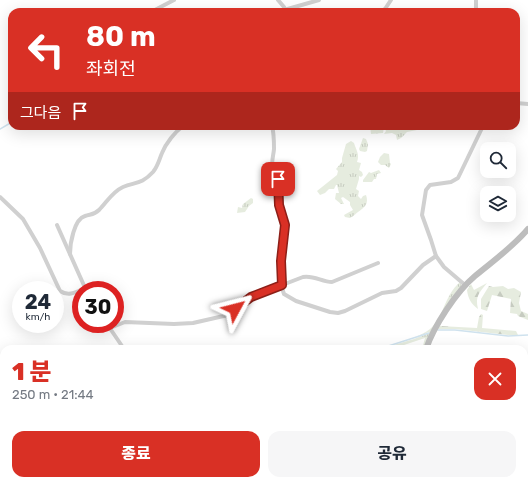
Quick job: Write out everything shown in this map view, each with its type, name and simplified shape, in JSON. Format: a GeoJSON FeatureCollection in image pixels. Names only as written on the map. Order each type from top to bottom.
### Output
{"type":"FeatureCollection","features":[{"type":"Feature","properties":{"kind":"main road"},"geometry":{"type":"LineString","coordinates":[[428,345],[437,325],[465,285],[528,229]]}},
{"type":"Feature","properties":{"kind":"street"},"geometry":{"type":"LineString","coordinates":[[159,8],[174,0]]}},
{"type":"Feature","properties":{"kind":"street"},"geometry":{"type":"LineString","coordinates":[[282,5],[320,0]]}},
{"type":"Feature","properties":{"kind":"street"},"geometry":{"type":"LineString","coordinates":[[70,254],[71,238],[80,220],[84,216],[95,214],[112,195],[120,189],[139,183],[148,176],[158,165],[162,152],[179,130]]}},
{"type":"Feature","properties":{"kind":"street"},"geometry":{"type":"LineString","coordinates":[[272,130],[274,148],[272,168],[278,174],[279,205],[285,225],[281,261],[284,294],[296,301],[330,312],[346,311],[382,293],[396,291],[401,288],[423,265],[436,256]]}},
{"type":"Feature","properties":{"kind":"street"},"geometry":{"type":"LineString","coordinates":[[465,285],[444,267],[436,256],[422,215],[426,190],[430,185],[451,182],[458,178],[481,130]]}},
{"type":"Feature","properties":{"kind":"street"},"geometry":{"type":"LineString","coordinates":[[0,197],[23,219],[40,248],[60,290],[65,294],[72,293]]}},
{"type":"Feature","properties":{"kind":"street"},"geometry":{"type":"LineString","coordinates":[[57,225],[82,281]]}},
{"type":"Feature","properties":{"kind":"street"},"geometry":{"type":"LineString","coordinates":[[124,322],[174,324],[193,323],[228,315],[251,297],[307,276],[332,282],[378,263]]}},
{"type":"Feature","properties":{"kind":"street"},"geometry":{"type":"LineString","coordinates":[[113,333],[121,345]]}},
{"type":"Feature","properties":{"kind":"green space"},"geometry":{"type":"Polygon","coordinates":[[[370,130],[384,130],[383,133],[371,134],[370,130]]]}},
{"type":"Feature","properties":{"kind":"green space"},"geometry":{"type":"Polygon","coordinates":[[[417,130],[407,132],[397,140],[396,135],[392,133],[384,134],[386,131],[417,130]]]}},
{"type":"Feature","properties":{"kind":"green space"},"geometry":{"type":"Polygon","coordinates":[[[363,138],[366,139],[368,144],[367,151],[365,152],[360,151],[359,149],[363,138]]]}},
{"type":"Feature","properties":{"kind":"green space"},"geometry":{"type":"Polygon","coordinates":[[[351,141],[354,143],[357,150],[357,162],[361,163],[359,170],[363,175],[361,177],[359,176],[356,189],[359,191],[358,196],[361,199],[366,195],[367,203],[350,218],[345,217],[344,215],[353,210],[350,202],[343,197],[341,198],[344,204],[341,204],[335,199],[336,193],[339,193],[337,185],[334,189],[329,189],[320,195],[317,191],[337,175],[338,171],[336,169],[342,162],[346,144],[351,141]]]}},
{"type":"Feature","properties":{"kind":"green space"},"geometry":{"type":"Polygon","coordinates":[[[384,153],[389,154],[391,164],[389,168],[378,162],[384,153]]]}},
{"type":"Feature","properties":{"kind":"green space"},"geometry":{"type":"Polygon","coordinates":[[[379,170],[381,173],[377,174],[376,179],[372,182],[363,182],[369,172],[371,173],[379,170]]]}},
{"type":"Feature","properties":{"kind":"green space"},"geometry":{"type":"Polygon","coordinates":[[[251,198],[253,199],[253,203],[245,212],[237,213],[238,207],[242,208],[243,204],[251,198]]]}},
{"type":"Feature","properties":{"kind":"green space"},"geometry":{"type":"Polygon","coordinates":[[[460,282],[462,287],[426,345],[423,345],[425,338],[404,345],[394,345],[429,333],[413,338],[424,333],[435,324],[455,288],[460,282]]]}},
{"type":"Feature","properties":{"kind":"green space"},"geometry":{"type":"Polygon","coordinates":[[[487,283],[478,295],[478,309],[470,301],[467,290],[471,284],[474,290],[487,283]]]}},
{"type":"Feature","properties":{"kind":"green space"},"geometry":{"type":"Polygon","coordinates":[[[489,286],[503,286],[508,289],[514,288],[521,292],[519,303],[521,311],[528,314],[528,320],[518,316],[517,314],[510,313],[511,299],[492,295],[487,311],[481,309],[481,299],[489,286]]]}},
{"type":"Feature","properties":{"kind":"green space"},"geometry":{"type":"Polygon","coordinates":[[[481,314],[483,315],[482,328],[516,331],[518,335],[455,329],[438,329],[440,326],[477,328],[481,314]]]}},
{"type":"Feature","properties":{"kind":"waterway"},"geometry":{"type":"LineString","coordinates":[[0,129],[8,124]]}},
{"type":"Feature","properties":{"kind":"waterway"},"geometry":{"type":"LineString","coordinates":[[438,330],[455,330],[508,336],[528,335]]}},
{"type":"Feature","properties":{"kind":"waterway"},"geometry":{"type":"LineString","coordinates":[[392,345],[429,333]]}},
{"type":"Feature","properties":{"kind":"route"},"geometry":{"type":"LineString","coordinates":[[235,309],[251,297],[282,285],[281,261],[285,225],[279,205],[278,179]]}}]}
